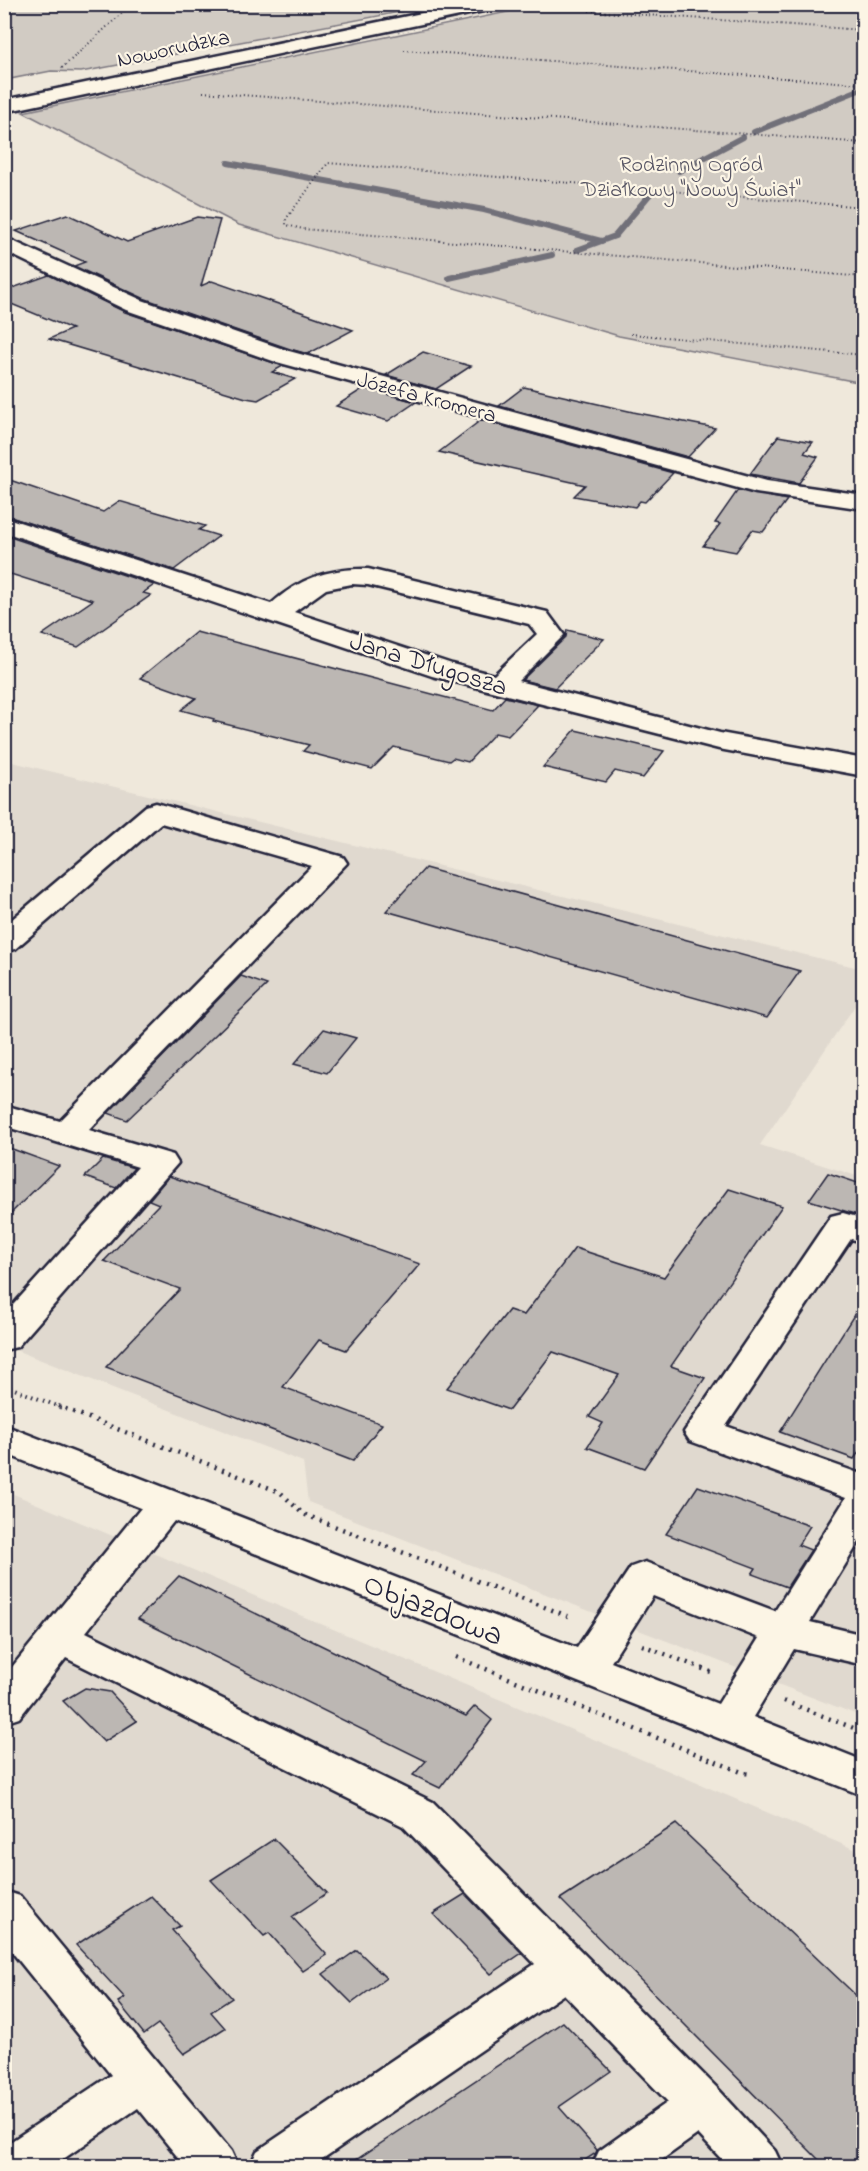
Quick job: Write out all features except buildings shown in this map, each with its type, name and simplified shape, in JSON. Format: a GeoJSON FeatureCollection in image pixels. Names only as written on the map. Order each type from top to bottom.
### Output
{"type":"FeatureCollection","features":[{"type":"Feature","properties":{"kind":"street","name":"Noworudzka"},"geometry":{"type":"LineString","coordinates":[[4,106],[493,4]]}},
{"type":"Feature","properties":{"kind":"street","name":"Józefa Kromera"},"geometry":{"type":"LineString","coordinates":[[4,243],[134,305],[281,356],[765,488],[864,502]]}},
{"type":"Feature","properties":{"kind":"street","name":"Jana Długosza"},"geometry":{"type":"LineString","coordinates":[[4,524],[441,670],[719,741],[864,768]]}},
{"type":"Feature","properties":{"kind":"street"},"geometry":{"type":"LineString","coordinates":[[276,615],[303,589],[318,581],[343,575],[368,577],[538,618],[545,624],[550,635],[499,685]]}},
{"type":"Feature","properties":{"kind":"street"},"geometry":{"type":"LineString","coordinates":[[4,942],[156,812],[332,863],[66,1134]]}},
{"type":"Feature","properties":{"kind":"street"},"geometry":{"type":"LineString","coordinates":[[4,1115],[161,1163],[4,1338]]}},
{"type":"Feature","properties":{"kind":"street"},"geometry":{"type":"LineString","coordinates":[[727,1724],[862,1505],[703,1432],[843,1224],[864,1231]]}},
{"type":"Feature","properties":{"kind":"street","name":"Objazdowa"},"geometry":{"type":"LineString","coordinates":[[4,1438],[864,1779]]}},
{"type":"Feature","properties":{"kind":"street"},"geometry":{"type":"LineString","coordinates":[[4,1707],[167,1502]]}},
{"type":"Feature","properties":{"kind":"street"},"geometry":{"type":"LineString","coordinates":[[586,1668],[645,1577],[784,1631],[864,1650]]}},
{"type":"Feature","properties":{"kind":"street"},"geometry":{"type":"LineString","coordinates":[[60,1637],[418,1814],[702,2105],[758,2166]]}},
{"type":"Feature","properties":{"kind":"street"},"geometry":{"type":"LineString","coordinates":[[4,1909],[214,2166]]}},
{"type":"Feature","properties":{"kind":"street"},"geometry":{"type":"LineString","coordinates":[[274,2166],[567,1967]]}},
{"type":"Feature","properties":{"kind":"street"},"geometry":{"type":"LineString","coordinates":[[15,2166],[143,2079]]}},
{"type":"Feature","properties":{"kind":"street"},"geometry":{"type":"LineString","coordinates":[[616,2166],[702,2105]]}},
{"type":"Feature","properties":{"kind":"path"},"geometry":{"type":"LineString","coordinates":[[62,68],[132,4]]}},
{"type":"Feature","properties":{"kind":"path"},"geometry":{"type":"LineString","coordinates":[[589,11],[864,30]]}},
{"type":"Feature","properties":{"kind":"path"},"geometry":{"type":"LineString","coordinates":[[400,49],[864,84]]}},
{"type":"Feature","properties":{"kind":"path"},"geometry":{"type":"LineString","coordinates":[[197,91],[864,143]]}},
{"type":"Feature","properties":{"kind":"path"},"geometry":{"type":"LineString","coordinates":[[864,207],[328,163],[286,219],[286,225],[303,229],[864,277]]}},
{"type":"Feature","properties":{"kind":"path"},"geometry":{"type":"LineString","coordinates":[[631,334],[864,355]]}},
{"type":"Feature","properties":{"kind":"path"},"geometry":{"type":"LineString","coordinates":[[4,1385],[280,1492],[303,1514],[864,1732]]}},
{"type":"Feature","properties":{"kind":"shaded area"},"geometry":{"type":"Polygon","coordinates":[[[4,760],[863,969],[863,994],[760,1145],[863,1178],[863,1717],[308,1502],[303,1462],[5,1346],[4,760]]]}},
{"type":"Feature","properties":{"kind":"shaded area"},"geometry":{"type":"Polygon","coordinates":[[[4,1490],[863,1853],[863,2166],[5,2166],[4,1490]]]}},
{"type":"Feature","properties":{"kind":"green space"},"geometry":{"type":"Polygon","coordinates":[[[5,4],[437,5],[81,72],[51,71],[5,80],[5,4]]]}},
{"type":"Feature","properties":{"kind":"green space","name":"Rodzinny Ogród Działkowy \"Nowy Świat\""},"geometry":{"type":"Polygon","coordinates":[[[541,5],[863,5],[863,383],[619,336],[239,225],[23,112],[541,5]]]}},
{"type":"Feature","properties":{"kind":"waterway"},"geometry":{"type":"LineString","coordinates":[[754,132],[864,88]]}},
{"type":"Feature","properties":{"kind":"waterway"},"geometry":{"type":"LineString","coordinates":[[679,171],[743,137]]}},
{"type":"Feature","properties":{"kind":"waterway"},"geometry":{"type":"LineString","coordinates":[[228,163],[484,210],[601,241]]}},
{"type":"Feature","properties":{"kind":"waterway"},"geometry":{"type":"LineString","coordinates":[[577,250],[615,236],[650,194]]}},
{"type":"Feature","properties":{"kind":"waterway"},"geometry":{"type":"LineString","coordinates":[[449,278],[552,255]]}}]}
